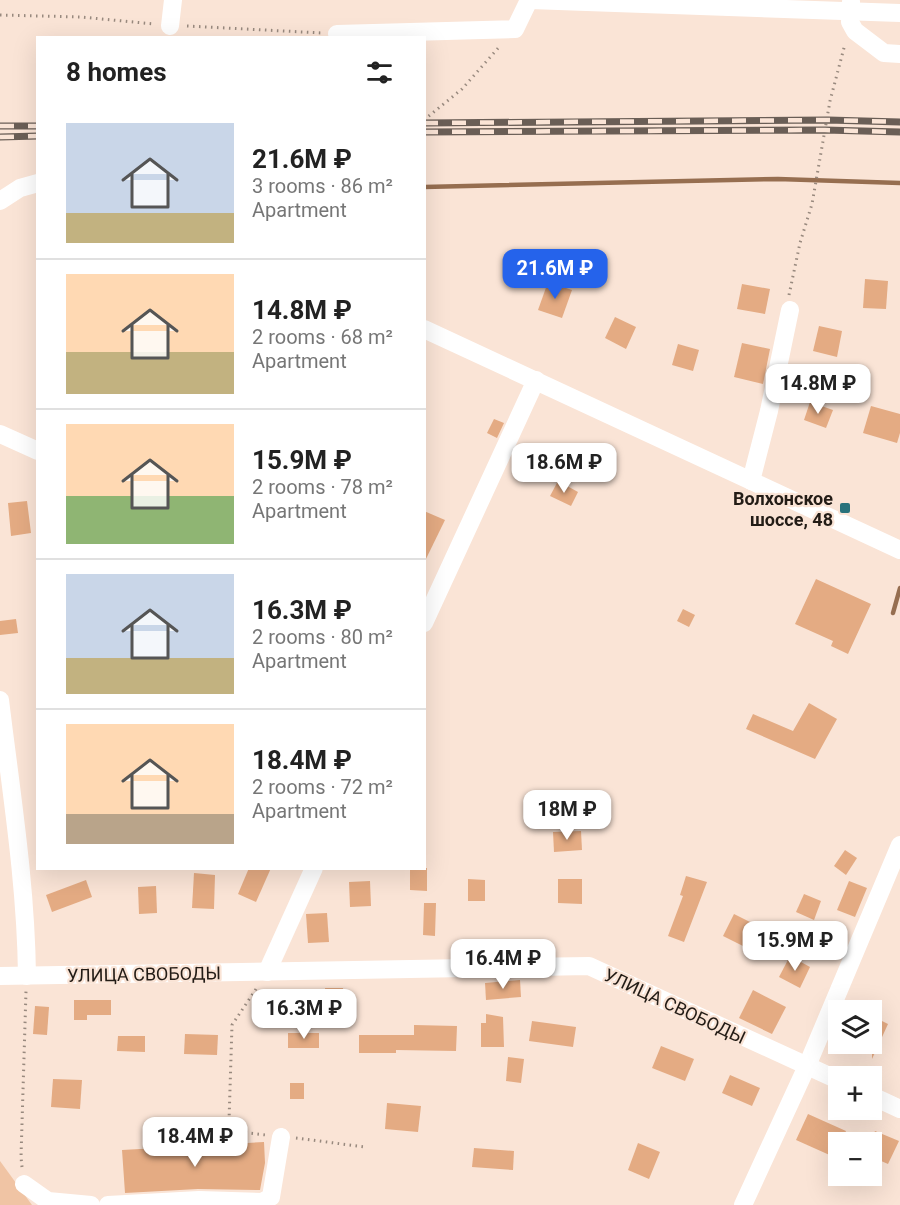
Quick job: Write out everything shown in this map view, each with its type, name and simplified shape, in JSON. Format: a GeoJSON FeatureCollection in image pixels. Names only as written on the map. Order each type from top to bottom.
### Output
{"type":"FeatureCollection","features":[{"type":"Feature","properties":{"kind":"street"},"geometry":{"type":"LineString","coordinates":[[170,26],[173,0]]}},
{"type":"Feature","properties":{"kind":"street"},"geometry":{"type":"LineString","coordinates":[[337,34],[515,29],[530,0],[772,4],[900,13]]}},
{"type":"Feature","properties":{"kind":"street"},"geometry":{"type":"LineString","coordinates":[[851,11],[855,31],[884,53],[900,54]]}},
{"type":"Feature","properties":{"kind":"street"},"geometry":{"type":"LineString","coordinates":[[0,201],[20,189],[36,184]]}},
{"type":"Feature","properties":{"kind":"street"},"geometry":{"type":"LineString","coordinates":[[751,481],[769,411],[790,310]]}},
{"type":"Feature","properties":{"kind":"street"},"geometry":{"type":"LineString","coordinates":[[426,330],[900,550]]}},
{"type":"Feature","properties":{"kind":"street"},"geometry":{"type":"LineString","coordinates":[[426,619],[536,380]]}},
{"type":"Feature","properties":{"kind":"street"},"geometry":{"type":"LineString","coordinates":[[0,434],[36,450]]}},
{"type":"Feature","properties":{"kind":"street"},"geometry":{"type":"LineString","coordinates":[[0,700],[24,907],[27,976]]}},
{"type":"Feature","properties":{"kind":"street"},"geometry":{"type":"LineString","coordinates":[[743,1205],[807,1066],[900,845]]}},
{"type":"Feature","properties":{"kind":"street"},"geometry":{"type":"LineString","coordinates":[[267,972],[313,870]]}},
{"type":"Feature","properties":{"kind":"street","name":"УЛИЦА СВОБОДЫ"},"geometry":{"type":"LineString","coordinates":[[0,976],[589,966],[828,1075]]}},
{"type":"Feature","properties":{"kind":"street"},"geometry":{"type":"LineString","coordinates":[[882,1100],[900,1109]]}},
{"type":"Feature","properties":{"kind":"street"},"geometry":{"type":"LineString","coordinates":[[108,1205],[199,1200],[262,1202],[272,1197],[281,1137]]}},
{"type":"Feature","properties":{"kind":"street"},"geometry":{"type":"LineString","coordinates":[[24,1184],[48,1201],[91,1205]]}},
{"type":"Feature","properties":{"kind":"path"},"geometry":{"type":"LineString","coordinates":[[790,310],[786,302],[812,204],[830,101],[851,11]]}},
{"type":"Feature","properties":{"kind":"path"},"geometry":{"type":"LineString","coordinates":[[0,15],[81,17],[170,26],[337,34]]}},
{"type":"Feature","properties":{"kind":"path"},"geometry":{"type":"LineString","coordinates":[[426,118],[462,89],[515,29]]}},
{"type":"Feature","properties":{"kind":"path"},"geometry":{"type":"LineString","coordinates":[[267,972],[232,1025],[229,1121],[231,1128],[240,1132],[365,1147]]}},
{"type":"Feature","properties":{"kind":"path"},"geometry":{"type":"LineString","coordinates":[[24,1184],[21,1156],[27,976]]}},
{"type":"Feature","properties":{"kind":"shaded area"},"geometry":{"type":"Polygon","coordinates":[[[0,1161],[32,1205],[0,1205],[0,1161]]]}},
{"type":"Feature","properties":{"kind":"building"},"geometry":{"type":"Polygon","coordinates":[[[865,279],[888,281],[886,309],[863,308],[865,279]]]}},
{"type":"Feature","properties":{"kind":"building"},"geometry":{"type":"Polygon","coordinates":[[[548,282],[572,290],[562,318],[538,310],[548,282]]]}},
{"type":"Feature","properties":{"kind":"building"},"geometry":{"type":"Polygon","coordinates":[[[742,284],[770,289],[765,314],[737,309],[742,284]]]}},
{"type":"Feature","properties":{"kind":"building"},"geometry":{"type":"Polygon","coordinates":[[[615,317],[636,327],[626,349],[605,338],[615,317]]]}},
{"type":"Feature","properties":{"kind":"building"},"geometry":{"type":"Polygon","coordinates":[[[819,326],[842,331],[837,357],[813,351],[819,326]]]}},
{"type":"Feature","properties":{"kind":"building"},"geometry":{"type":"Polygon","coordinates":[[[742,343],[770,349],[763,384],[734,377],[742,343]]]}},
{"type":"Feature","properties":{"kind":"building"},"geometry":{"type":"Polygon","coordinates":[[[678,344],[699,350],[693,371],[672,365],[678,344]]]}},
{"type":"Feature","properties":{"kind":"building"},"geometry":{"type":"Polygon","coordinates":[[[810,402],[833,410],[826,428],[804,420],[810,402]]]}},
{"type":"Feature","properties":{"kind":"building"},"geometry":{"type":"Polygon","coordinates":[[[871,406],[900,414],[900,433],[897,443],[863,433],[871,406]]]}},
{"type":"Feature","properties":{"kind":"building"},"geometry":{"type":"Polygon","coordinates":[[[494,419],[504,423],[497,438],[487,433],[494,419]]]}},
{"type":"Feature","properties":{"kind":"building"},"geometry":{"type":"Polygon","coordinates":[[[558,481],[578,492],[571,506],[550,496],[558,481]]]}},
{"type":"Feature","properties":{"kind":"building"},"geometry":{"type":"Polygon","coordinates":[[[27,501],[31,533],[11,536],[8,503],[27,501]]]}},
{"type":"Feature","properties":{"kind":"building"},"geometry":{"type":"Polygon","coordinates":[[[426,512],[445,520],[426,559],[426,512]]]}},
{"type":"Feature","properties":{"kind":"building"},"geometry":{"type":"Polygon","coordinates":[[[816,579],[871,604],[848,654],[831,646],[833,641],[795,624],[816,579]]]}},
{"type":"Feature","properties":{"kind":"building"},"geometry":{"type":"Polygon","coordinates":[[[683,609],[695,615],[689,627],[677,621],[683,609]]]}},
{"type":"Feature","properties":{"kind":"building"},"geometry":{"type":"Polygon","coordinates":[[[16,619],[18,633],[0,635],[0,621],[16,619]]]}},
{"type":"Feature","properties":{"kind":"building"},"geometry":{"type":"Polygon","coordinates":[[[809,703],[837,719],[815,759],[746,729],[753,714],[793,731],[809,703]]]}},
{"type":"Feature","properties":{"kind":"building"},"geometry":{"type":"Polygon","coordinates":[[[581,831],[582,850],[554,852],[553,832],[581,831]]]}},
{"type":"Feature","properties":{"kind":"building"},"geometry":{"type":"Polygon","coordinates":[[[845,850],[857,858],[846,875],[834,866],[845,850]]]}},
{"type":"Feature","properties":{"kind":"building"},"geometry":{"type":"Polygon","coordinates":[[[427,868],[427,891],[410,890],[410,870],[426,870],[427,868]]]}},
{"type":"Feature","properties":{"kind":"building"},"geometry":{"type":"Polygon","coordinates":[[[248,870],[270,870],[256,902],[238,894],[248,870]]]}},
{"type":"Feature","properties":{"kind":"building"},"geometry":{"type":"Polygon","coordinates":[[[194,873],[215,875],[214,909],[192,908],[194,873]]]}},
{"type":"Feature","properties":{"kind":"building"},"geometry":{"type":"Polygon","coordinates":[[[686,876],[707,882],[684,942],[668,936],[683,896],[680,895],[686,876]]]}},
{"type":"Feature","properties":{"kind":"building"},"geometry":{"type":"Polygon","coordinates":[[[468,879],[485,880],[485,901],[468,901],[468,879]]]}},
{"type":"Feature","properties":{"kind":"building"},"geometry":{"type":"Polygon","coordinates":[[[558,879],[582,879],[582,904],[558,903],[558,879]]]}},
{"type":"Feature","properties":{"kind":"building"},"geometry":{"type":"Polygon","coordinates":[[[86,880],[92,897],[52,912],[46,895],[86,880]]]}},
{"type":"Feature","properties":{"kind":"building"},"geometry":{"type":"Polygon","coordinates":[[[370,881],[371,906],[350,907],[349,882],[370,881]]]}},
{"type":"Feature","properties":{"kind":"building"},"geometry":{"type":"Polygon","coordinates":[[[849,881],[867,888],[855,917],[837,910],[849,881]]]}},
{"type":"Feature","properties":{"kind":"building"},"geometry":{"type":"Polygon","coordinates":[[[156,886],[157,913],[139,914],[138,887],[156,886]]]}},
{"type":"Feature","properties":{"kind":"building"},"geometry":{"type":"Polygon","coordinates":[[[804,894],[821,901],[814,920],[796,912],[804,894]]]}},
{"type":"Feature","properties":{"kind":"building"},"geometry":{"type":"Polygon","coordinates":[[[424,903],[436,903],[435,936],[423,935],[424,903]]]}},
{"type":"Feature","properties":{"kind":"building"},"geometry":{"type":"Polygon","coordinates":[[[327,913],[329,942],[308,943],[306,914],[327,913]]]}},
{"type":"Feature","properties":{"kind":"building"},"geometry":{"type":"Polygon","coordinates":[[[734,914],[756,925],[745,947],[723,936],[734,914]]]}},
{"type":"Feature","properties":{"kind":"building"},"geometry":{"type":"Polygon","coordinates":[[[790,956],[810,967],[800,988],[779,977],[790,956]]]}},
{"type":"Feature","properties":{"kind":"building"},"geometry":{"type":"Polygon","coordinates":[[[520,980],[521,997],[486,1000],[485,983],[520,980]]]}},
{"type":"Feature","properties":{"kind":"building"},"geometry":{"type":"Polygon","coordinates":[[[325,988],[343,988],[343,1005],[326,1005],[325,988]]]}},
{"type":"Feature","properties":{"kind":"building"},"geometry":{"type":"Polygon","coordinates":[[[753,990],[786,1007],[772,1034],[739,1018],[753,990]]]}},
{"type":"Feature","properties":{"kind":"building"},"geometry":{"type":"Polygon","coordinates":[[[74,1000],[111,1000],[111,1015],[87,1015],[87,1020],[74,1020],[74,1000]]]}},
{"type":"Feature","properties":{"kind":"building"},"geometry":{"type":"Polygon","coordinates":[[[35,1006],[49,1007],[47,1035],[33,1034],[35,1006]]]}},
{"type":"Feature","properties":{"kind":"building"},"geometry":{"type":"Polygon","coordinates":[[[486,1014],[503,1017],[504,1047],[481,1047],[481,1023],[486,1023],[486,1014]]]}},
{"type":"Feature","properties":{"kind":"building"},"geometry":{"type":"Polygon","coordinates":[[[532,1021],[576,1027],[573,1047],[529,1041],[532,1021]]]}},
{"type":"Feature","properties":{"kind":"building"},"geometry":{"type":"Polygon","coordinates":[[[882,1021],[888,1024],[882,1037],[882,1021]]]}},
{"type":"Feature","properties":{"kind":"building"},"geometry":{"type":"Polygon","coordinates":[[[414,1025],[457,1026],[456,1051],[396,1050],[396,1053],[359,1053],[359,1035],[414,1035],[414,1025]]]}},
{"type":"Feature","properties":{"kind":"building"},"geometry":{"type":"Polygon","coordinates":[[[288,1033],[319,1033],[319,1048],[288,1048],[288,1033]]]}},
{"type":"Feature","properties":{"kind":"building"},"geometry":{"type":"Polygon","coordinates":[[[185,1034],[218,1035],[217,1055],[184,1054],[185,1034]]]}},
{"type":"Feature","properties":{"kind":"building"},"geometry":{"type":"Polygon","coordinates":[[[118,1036],[145,1036],[145,1052],[117,1051],[118,1036]]]}},
{"type":"Feature","properties":{"kind":"building"},"geometry":{"type":"Polygon","coordinates":[[[661,1046],[694,1059],[685,1081],[652,1068],[661,1046]]]}},
{"type":"Feature","properties":{"kind":"building"},"geometry":{"type":"Polygon","coordinates":[[[508,1057],[524,1059],[521,1083],[506,1081],[508,1057]]]}},
{"type":"Feature","properties":{"kind":"building"},"geometry":{"type":"Polygon","coordinates":[[[730,1075],[760,1088],[752,1106],[722,1093],[730,1075]]]}},
{"type":"Feature","properties":{"kind":"building"},"geometry":{"type":"Polygon","coordinates":[[[53,1079],[82,1080],[80,1109],[51,1107],[53,1079]]]}},
{"type":"Feature","properties":{"kind":"building"},"geometry":{"type":"Polygon","coordinates":[[[290,1083],[304,1083],[304,1099],[290,1099],[290,1083]]]}},
{"type":"Feature","properties":{"kind":"building"},"geometry":{"type":"Polygon","coordinates":[[[387,1103],[421,1106],[418,1132],[385,1129],[387,1103]]]}},
{"type":"Feature","properties":{"kind":"building"},"geometry":{"type":"Polygon","coordinates":[[[808,1114],[846,1131],[828,1132],[828,1154],[796,1140],[808,1114]]]}},
{"type":"Feature","properties":{"kind":"building"},"geometry":{"type":"Polygon","coordinates":[[[882,1134],[899,1141],[888,1164],[882,1161],[882,1134]]]}},
{"type":"Feature","properties":{"kind":"building"},"geometry":{"type":"Polygon","coordinates":[[[264,1142],[265,1163],[260,1190],[198,1189],[125,1193],[122,1150],[264,1142]]]}},
{"type":"Feature","properties":{"kind":"building"},"geometry":{"type":"Polygon","coordinates":[[[638,1143],[660,1152],[649,1179],[628,1170],[638,1143]]]}},
{"type":"Feature","properties":{"kind":"building"},"geometry":{"type":"Polygon","coordinates":[[[474,1148],[514,1151],[513,1170],[472,1167],[474,1148]]]}},
{"type":"Feature","properties":{"kind":"waterway"},"geometry":{"type":"LineString","coordinates":[[426,187],[778,179],[900,183]]}},
{"type":"Feature","properties":{"kind":"waterway"},"geometry":{"type":"LineString","coordinates":[[893,613],[900,588]]}},
{"type":"Feature","properties":{"kind":"railway"},"geometry":{"type":"LineString","coordinates":[[426,123],[828,120],[900,122]]}},
{"type":"Feature","properties":{"kind":"railway"},"geometry":{"type":"LineString","coordinates":[[0,126],[36,126]]}},
{"type":"Feature","properties":{"kind":"railway"},"geometry":{"type":"LineString","coordinates":[[426,132],[825,130],[900,132]]}},
{"type":"Feature","properties":{"kind":"railway"},"geometry":{"type":"LineString","coordinates":[[0,137],[36,136]]}},
{"type":"Feature","properties":{"kind":"place","name":"Волхонское шоссе, 48"},"geometry":{"type":"Point","coordinates":[845,508]}}]}
